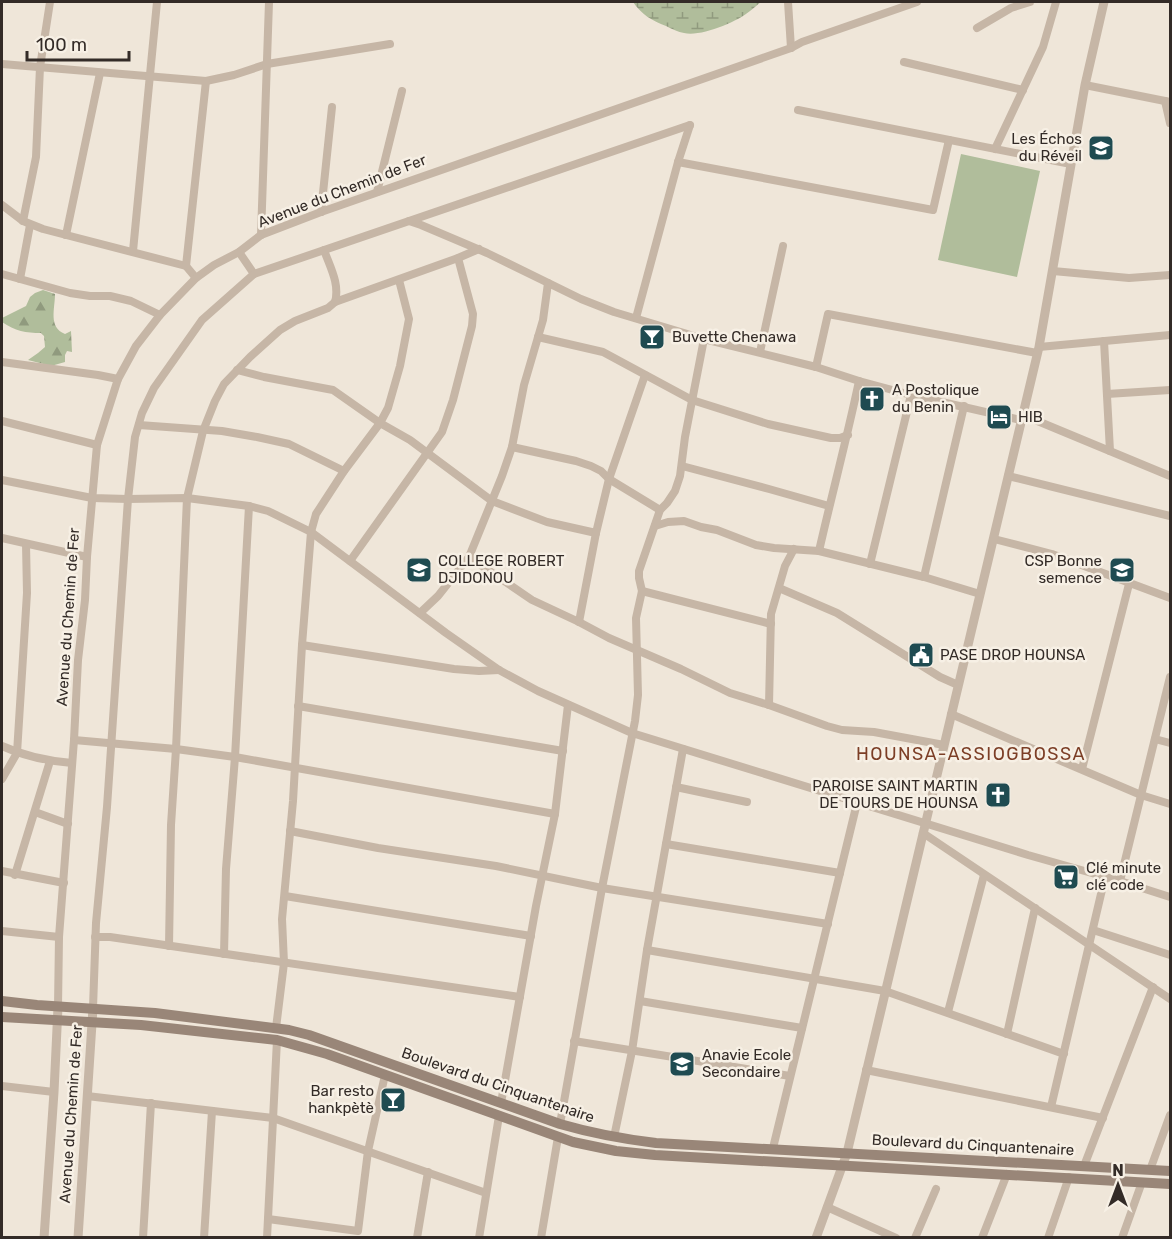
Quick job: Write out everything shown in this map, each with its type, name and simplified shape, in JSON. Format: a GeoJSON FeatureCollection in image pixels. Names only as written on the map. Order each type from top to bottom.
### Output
{"type":"FeatureCollection","features":[{"type":"Feature","properties":{"kind":"main road","name":"Boulevard du Cinquantenaire"},"geometry":{"type":"LineString","coordinates":[[2,1001],[155,1013],[276,1028],[309,1035],[560,1124],[614,1137],[656,1143],[1170,1171]]}},
{"type":"Feature","properties":{"kind":"main road","name":"Boulevard du Cinquantenaire"},"geometry":{"type":"LineString","coordinates":[[2,1017],[92,1022],[277,1040],[327,1054],[558,1137],[633,1153],[1170,1184]]}},
{"type":"Feature","properties":{"kind":"street"},"geometry":{"type":"LineString","coordinates":[[20,279],[36,157],[40,67],[50,2]]}},
{"type":"Feature","properties":{"kind":"street"},"geometry":{"type":"LineString","coordinates":[[133,251],[157,2]]}},
{"type":"Feature","properties":{"kind":"street"},"geometry":{"type":"LineString","coordinates":[[261,235],[269,2]]}},
{"type":"Feature","properties":{"kind":"street"},"geometry":{"type":"LineString","coordinates":[[788,2],[791,48]]}},
{"type":"Feature","properties":{"kind":"street","name":"Avenue du Chemin de Fer"},"geometry":{"type":"LineString","coordinates":[[58,1006],[59,937],[78,660],[98,445],[118,379],[136,346],[160,315],[196,278],[213,265],[239,252],[261,235],[917,2]]}},
{"type":"Feature","properties":{"kind":"street"},"geometry":{"type":"LineString","coordinates":[[977,28],[1002,12],[1030,2]]}},
{"type":"Feature","properties":{"kind":"street"},"geometry":{"type":"LineString","coordinates":[[995,149],[1043,47],[1056,2]]}},
{"type":"Feature","properties":{"kind":"street"},"geometry":{"type":"LineString","coordinates":[[816,1238],[847,1153],[994,539],[1038,350],[1085,85],[1104,2]]}},
{"type":"Feature","properties":{"kind":"street"},"geometry":{"type":"LineString","coordinates":[[2,64],[206,81],[267,64],[390,44]]}},
{"type":"Feature","properties":{"kind":"street"},"geometry":{"type":"LineString","coordinates":[[904,62],[1023,90]]}},
{"type":"Feature","properties":{"kind":"street"},"geometry":{"type":"LineString","coordinates":[[66,235],[100,73]]}},
{"type":"Feature","properties":{"kind":"street"},"geometry":{"type":"LineString","coordinates":[[186,266],[206,81]]}},
{"type":"Feature","properties":{"kind":"street"},"geometry":{"type":"LineString","coordinates":[[1085,85],[1167,102],[1170,123]]}},
{"type":"Feature","properties":{"kind":"street"},"geometry":{"type":"LineString","coordinates":[[377,192],[402,91]]}},
{"type":"Feature","properties":{"kind":"street"},"geometry":{"type":"LineString","coordinates":[[321,212],[332,107]]}},
{"type":"Feature","properties":{"kind":"street"},"geometry":{"type":"LineString","coordinates":[[798,110],[1071,164]]}},
{"type":"Feature","properties":{"kind":"street","name":"Avenue du Chemin de Fer"},"geometry":{"type":"LineString","coordinates":[[78,1238],[93,1008],[95,937],[128,500],[135,437],[142,413],[154,388],[202,320],[254,274],[690,125],[678,162]]}},
{"type":"Feature","properties":{"kind":"street"},"geometry":{"type":"LineString","coordinates":[[636,318],[678,162],[933,210],[949,140]]}},
{"type":"Feature","properties":{"kind":"street"},"geometry":{"type":"LineString","coordinates":[[2,205],[26,223],[186,266],[196,278]]}},
{"type":"Feature","properties":{"kind":"street"},"geometry":{"type":"LineString","coordinates":[[408,221],[479,249],[580,299],[614,312],[911,395],[1022,418],[1170,476]]}},
{"type":"Feature","properties":{"kind":"street"},"geometry":{"type":"LineString","coordinates":[[760,352],[783,246]]}},
{"type":"Feature","properties":{"kind":"street"},"geometry":{"type":"LineString","coordinates":[[169,946],[171,825],[187,498],[203,431],[214,401],[224,384],[250,357],[280,330],[295,321],[328,308],[335,302],[479,249]]}},
{"type":"Feature","properties":{"kind":"street"},"geometry":{"type":"LineString","coordinates":[[324,250],[336,286],[335,302]]}},
{"type":"Feature","properties":{"kind":"street"},"geometry":{"type":"LineString","coordinates":[[239,252],[254,274]]}},
{"type":"Feature","properties":{"kind":"street"},"geometry":{"type":"LineString","coordinates":[[350,561],[428,453],[446,422],[472,326],[473,314],[458,258]]}},
{"type":"Feature","properties":{"kind":"street"},"geometry":{"type":"LineString","coordinates":[[1053,271],[1129,278],[1170,275]]}},
{"type":"Feature","properties":{"kind":"street"},"geometry":{"type":"LineString","coordinates":[[2,274],[70,293],[110,296],[131,301],[160,315]]}},
{"type":"Feature","properties":{"kind":"street"},"geometry":{"type":"LineString","coordinates":[[276,1028],[285,963],[282,919],[293,801],[311,532],[316,514],[344,471],[380,423],[388,408],[400,366],[409,319],[399,280]]}},
{"type":"Feature","properties":{"kind":"street"},"geometry":{"type":"LineString","coordinates":[[420,613],[438,596],[468,557],[492,501],[512,447],[524,385],[543,320],[548,283]]}},
{"type":"Feature","properties":{"kind":"street"},"geometry":{"type":"LineString","coordinates":[[816,367],[828,314],[1038,350],[1170,334]]}},
{"type":"Feature","properties":{"kind":"street"},"geometry":{"type":"LineString","coordinates":[[538,337],[603,352],[692,400],[768,424],[809,434],[831,438],[848,435]]}},
{"type":"Feature","properties":{"kind":"street"},"geometry":{"type":"LineString","coordinates":[[560,1124],[573,1041],[635,721],[638,694],[636,618],[642,591],[639,571],[660,510],[668,503],[675,490],[682,466],[685,436],[704,339]]}},
{"type":"Feature","properties":{"kind":"street"},"geometry":{"type":"LineString","coordinates":[[1104,341],[1110,451]]}},
{"type":"Feature","properties":{"kind":"street"},"geometry":{"type":"LineString","coordinates":[[2,362],[118,379]]}},
{"type":"Feature","properties":{"kind":"street"},"geometry":{"type":"LineString","coordinates":[[237,370],[333,390],[380,423],[410,440],[492,501],[547,522],[596,533]]}},
{"type":"Feature","properties":{"kind":"street"},"geometry":{"type":"LineString","coordinates":[[579,622],[609,479],[645,375]]}},
{"type":"Feature","properties":{"kind":"street"},"geometry":{"type":"LineString","coordinates":[[819,551],[859,381]]}},
{"type":"Feature","properties":{"kind":"street"},"geometry":{"type":"LineString","coordinates":[[1107,394],[1170,390]]}},
{"type":"Feature","properties":{"kind":"street"},"geometry":{"type":"LineString","coordinates":[[870,564],[911,395]]}},
{"type":"Feature","properties":{"kind":"street"},"geometry":{"type":"LineString","coordinates":[[924,578],[964,406]]}},
{"type":"Feature","properties":{"kind":"street"},"geometry":{"type":"LineString","coordinates":[[2,421],[98,445]]}},
{"type":"Feature","properties":{"kind":"street"},"geometry":{"type":"LineString","coordinates":[[139,425],[222,431],[290,444],[344,471]]}},
{"type":"Feature","properties":{"kind":"street"},"geometry":{"type":"LineString","coordinates":[[512,447],[583,463],[601,471],[609,479],[660,510]]}},
{"type":"Feature","properties":{"kind":"street"},"geometry":{"type":"LineString","coordinates":[[682,466],[829,506]]}},
{"type":"Feature","properties":{"kind":"street"},"geometry":{"type":"LineString","coordinates":[[1008,476],[1170,516]]}},
{"type":"Feature","properties":{"kind":"street"},"geometry":{"type":"LineString","coordinates":[[2,480],[92,498],[128,500],[187,498],[249,506],[268,511],[311,532],[499,670],[538,691],[632,733],[857,803],[924,828],[1120,881],[1170,897]]}},
{"type":"Feature","properties":{"kind":"street"},"geometry":{"type":"LineString","coordinates":[[224,954],[226,868],[235,757],[249,506]]}},
{"type":"Feature","properties":{"kind":"street"},"geometry":{"type":"LineString","coordinates":[[655,526],[684,521],[717,530],[756,545],[819,551],[980,594]]}},
{"type":"Feature","properties":{"kind":"street"},"geometry":{"type":"LineString","coordinates":[[2,538],[87,557]]}},
{"type":"Feature","properties":{"kind":"street"},"geometry":{"type":"LineString","coordinates":[[994,539],[1052,554],[1170,598]]}},
{"type":"Feature","properties":{"kind":"street"},"geometry":{"type":"LineString","coordinates":[[2,779],[17,753],[27,593],[26,544]]}},
{"type":"Feature","properties":{"kind":"street"},"geometry":{"type":"LineString","coordinates":[[769,705],[771,624],[774,602],[784,566],[794,549]]}},
{"type":"Feature","properties":{"kind":"street"},"geometry":{"type":"LineString","coordinates":[[468,557],[532,600],[730,693],[842,730],[874,732],[944,745]]}},
{"type":"Feature","properties":{"kind":"street"},"geometry":{"type":"LineString","coordinates":[[1082,769],[1129,584]]}},
{"type":"Feature","properties":{"kind":"street"},"geometry":{"type":"LineString","coordinates":[[779,588],[837,614],[940,677],[958,685]]}},
{"type":"Feature","properties":{"kind":"street"},"geometry":{"type":"LineString","coordinates":[[642,591],[771,624]]}},
{"type":"Feature","properties":{"kind":"street"},"geometry":{"type":"LineString","coordinates":[[302,645],[454,669],[499,670]]}},
{"type":"Feature","properties":{"kind":"street"},"geometry":{"type":"LineString","coordinates":[[1120,881],[1170,679]]}},
{"type":"Feature","properties":{"kind":"street"},"geometry":{"type":"LineString","coordinates":[[501,1103],[555,814],[568,705]]}},
{"type":"Feature","properties":{"kind":"street"},"geometry":{"type":"LineString","coordinates":[[298,706],[563,751]]}},
{"type":"Feature","properties":{"kind":"street"},"geometry":{"type":"LineString","coordinates":[[951,714],[1141,795],[1170,804]]}},
{"type":"Feature","properties":{"kind":"street"},"geometry":{"type":"LineString","coordinates":[[1155,739],[1170,743]]}},
{"type":"Feature","properties":{"kind":"street"},"geometry":{"type":"LineString","coordinates":[[74,740],[235,757],[555,814]]}},
{"type":"Feature","properties":{"kind":"street"},"geometry":{"type":"LineString","coordinates":[[2,746],[17,753],[50,761],[72,763]]}},
{"type":"Feature","properties":{"kind":"street"},"geometry":{"type":"LineString","coordinates":[[614,1137],[632,1051],[682,749]]}},
{"type":"Feature","properties":{"kind":"street"},"geometry":{"type":"LineString","coordinates":[[15,875],[50,761]]}},
{"type":"Feature","properties":{"kind":"street"},"geometry":{"type":"LineString","coordinates":[[676,787],[747,802]]}},
{"type":"Feature","properties":{"kind":"street"},"geometry":{"type":"LineString","coordinates":[[773,1149],[857,803]]}},
{"type":"Feature","properties":{"kind":"street"},"geometry":{"type":"LineString","coordinates":[[35,812],[68,824]]}},
{"type":"Feature","properties":{"kind":"street"},"geometry":{"type":"LineString","coordinates":[[924,828],[984,875],[1170,999]]}},
{"type":"Feature","properties":{"kind":"street"},"geometry":{"type":"LineString","coordinates":[[290,831],[378,848],[496,866],[602,888],[828,924]]}},
{"type":"Feature","properties":{"kind":"street"},"geometry":{"type":"LineString","coordinates":[[666,844],[840,873]]}},
{"type":"Feature","properties":{"kind":"street"},"geometry":{"type":"LineString","coordinates":[[2,871],[64,884]]}},
{"type":"Feature","properties":{"kind":"street"},"geometry":{"type":"LineString","coordinates":[[948,1012],[984,875]]}},
{"type":"Feature","properties":{"kind":"street"},"geometry":{"type":"LineString","coordinates":[[1051,1107],[1105,877]]}},
{"type":"Feature","properties":{"kind":"street"},"geometry":{"type":"LineString","coordinates":[[285,896],[531,936]]}},
{"type":"Feature","properties":{"kind":"street"},"geometry":{"type":"LineString","coordinates":[[1007,1034],[1035,908]]}},
{"type":"Feature","properties":{"kind":"street"},"geometry":{"type":"LineString","coordinates":[[1093,930],[1170,955]]}},
{"type":"Feature","properties":{"kind":"street"},"geometry":{"type":"LineString","coordinates":[[2,931],[59,937]]}},
{"type":"Feature","properties":{"kind":"street"},"geometry":{"type":"LineString","coordinates":[[95,937],[110,937],[520,997]]}},
{"type":"Feature","properties":{"kind":"street"},"geometry":{"type":"LineString","coordinates":[[647,951],[885,991],[1064,1054]]}},
{"type":"Feature","properties":{"kind":"street"},"geometry":{"type":"LineString","coordinates":[[1084,1166],[1153,987]]}},
{"type":"Feature","properties":{"kind":"street"},"geometry":{"type":"LineString","coordinates":[[640,1001],[802,1028]]}},
{"type":"Feature","properties":{"kind":"street"},"geometry":{"type":"LineString","coordinates":[[44,1238],[58,1006]]}},
{"type":"Feature","properties":{"kind":"street"},"geometry":{"type":"LineString","coordinates":[[267,1238],[277,1040]]}},
{"type":"Feature","properties":{"kind":"street"},"geometry":{"type":"LineString","coordinates":[[573,1041],[790,1076]]}},
{"type":"Feature","properties":{"kind":"street"},"geometry":{"type":"LineString","coordinates":[[866,1070],[1103,1118]]}},
{"type":"Feature","properties":{"kind":"street"},"geometry":{"type":"LineString","coordinates":[[268,1219],[358,1232],[368,1151],[385,1075]]}},
{"type":"Feature","properties":{"kind":"street"},"geometry":{"type":"LineString","coordinates":[[2,1086],[54,1092]]}},
{"type":"Feature","properties":{"kind":"street"},"geometry":{"type":"LineString","coordinates":[[87,1096],[273,1118],[486,1193]]}},
{"type":"Feature","properties":{"kind":"street"},"geometry":{"type":"LineString","coordinates":[[143,1238],[151,1103]]}},
{"type":"Feature","properties":{"kind":"street"},"geometry":{"type":"LineString","coordinates":[[204,1238],[212,1110]]}},
{"type":"Feature","properties":{"kind":"street"},"geometry":{"type":"LineString","coordinates":[[1150,1170],[1170,1115]]}},
{"type":"Feature","properties":{"kind":"street"},"geometry":{"type":"LineString","coordinates":[[479,1238],[500,1116]]}},
{"type":"Feature","properties":{"kind":"street"},"geometry":{"type":"LineString","coordinates":[[541,1238],[558,1137]]}},
{"type":"Feature","properties":{"kind":"street"},"geometry":{"type":"LineString","coordinates":[[417,1238],[428,1172]]}},
{"type":"Feature","properties":{"kind":"street"},"geometry":{"type":"LineString","coordinates":[[982,1238],[1007,1174]]}},
{"type":"Feature","properties":{"kind":"street"},"geometry":{"type":"LineString","coordinates":[[1048,1238],[1069,1177]]}},
{"type":"Feature","properties":{"kind":"street"},"geometry":{"type":"LineString","coordinates":[[1122,1238],[1142,1182]]}},
{"type":"Feature","properties":{"kind":"street"},"geometry":{"type":"LineString","coordinates":[[915,1238],[936,1189]]}},
{"type":"Feature","properties":{"kind":"street"},"geometry":{"type":"LineString","coordinates":[[827,1207],[897,1238]]}},
{"type":"Feature","properties":{"kind":"green space"},"geometry":{"type":"Polygon","coordinates":[[[633,2],[761,2],[728,24],[709,31],[691,34],[677,31],[652,19],[643,14],[633,2]]]}},
{"type":"Feature","properties":{"kind":"green space"},"geometry":{"type":"Polygon","coordinates":[[[961,154],[1040,171],[1017,277],[938,260],[961,154]]]}},
{"type":"Feature","properties":{"kind":"green space"},"geometry":{"type":"Polygon","coordinates":[[[43,290],[55,294],[54,322],[56,327],[65,334],[71,331],[72,352],[67,351],[65,362],[51,366],[28,360],[45,347],[44,336],[41,333],[21,331],[2,322],[2,318],[26,306],[30,297],[43,290]]]}},
{"type":"Feature","properties":{"kind":"place","name":"Les Échos du Réveil"},"geometry":{"type":"Point","coordinates":[1101,148]}},
{"type":"Feature","properties":{"kind":"place","name":"Buvette Chenawa"},"geometry":{"type":"Point","coordinates":[652,337]}},
{"type":"Feature","properties":{"kind":"place","name":"A Postolique du Benin"},"geometry":{"type":"Point","coordinates":[872,399]}},
{"type":"Feature","properties":{"kind":"place","name":"HIB"},"geometry":{"type":"Point","coordinates":[999,417]}},
{"type":"Feature","properties":{"kind":"place","name":"COLLEGE ROBERT DJIDONOU"},"geometry":{"type":"Point","coordinates":[419,570]}},
{"type":"Feature","properties":{"kind":"place","name":"CSP Bonne semence"},"geometry":{"type":"Point","coordinates":[1122,570]}},
{"type":"Feature","properties":{"kind":"place","name":"PASE DROP HOUNSA"},"geometry":{"type":"Point","coordinates":[921,655]}},
{"type":"Feature","properties":{"kind":"place","name":"PAROISE SAINT MARTIN DE TOURS DE HOUNSA"},"geometry":{"type":"Point","coordinates":[998,795]}},
{"type":"Feature","properties":{"kind":"place","name":"Clé minute clé code"},"geometry":{"type":"Point","coordinates":[1066,877]}},
{"type":"Feature","properties":{"kind":"place","name":"Anavie Ecole Secondaire"},"geometry":{"type":"Point","coordinates":[682,1064]}},
{"type":"Feature","properties":{"kind":"place","name":"Bar resto hankpètè"},"geometry":{"type":"Point","coordinates":[393,1100]}},
{"type":"Feature","properties":{"kind":"district","name":"HOUNSA-ASSIOGBOSSA"},"geometry":{"type":"Point","coordinates":[971,754]}}]}
